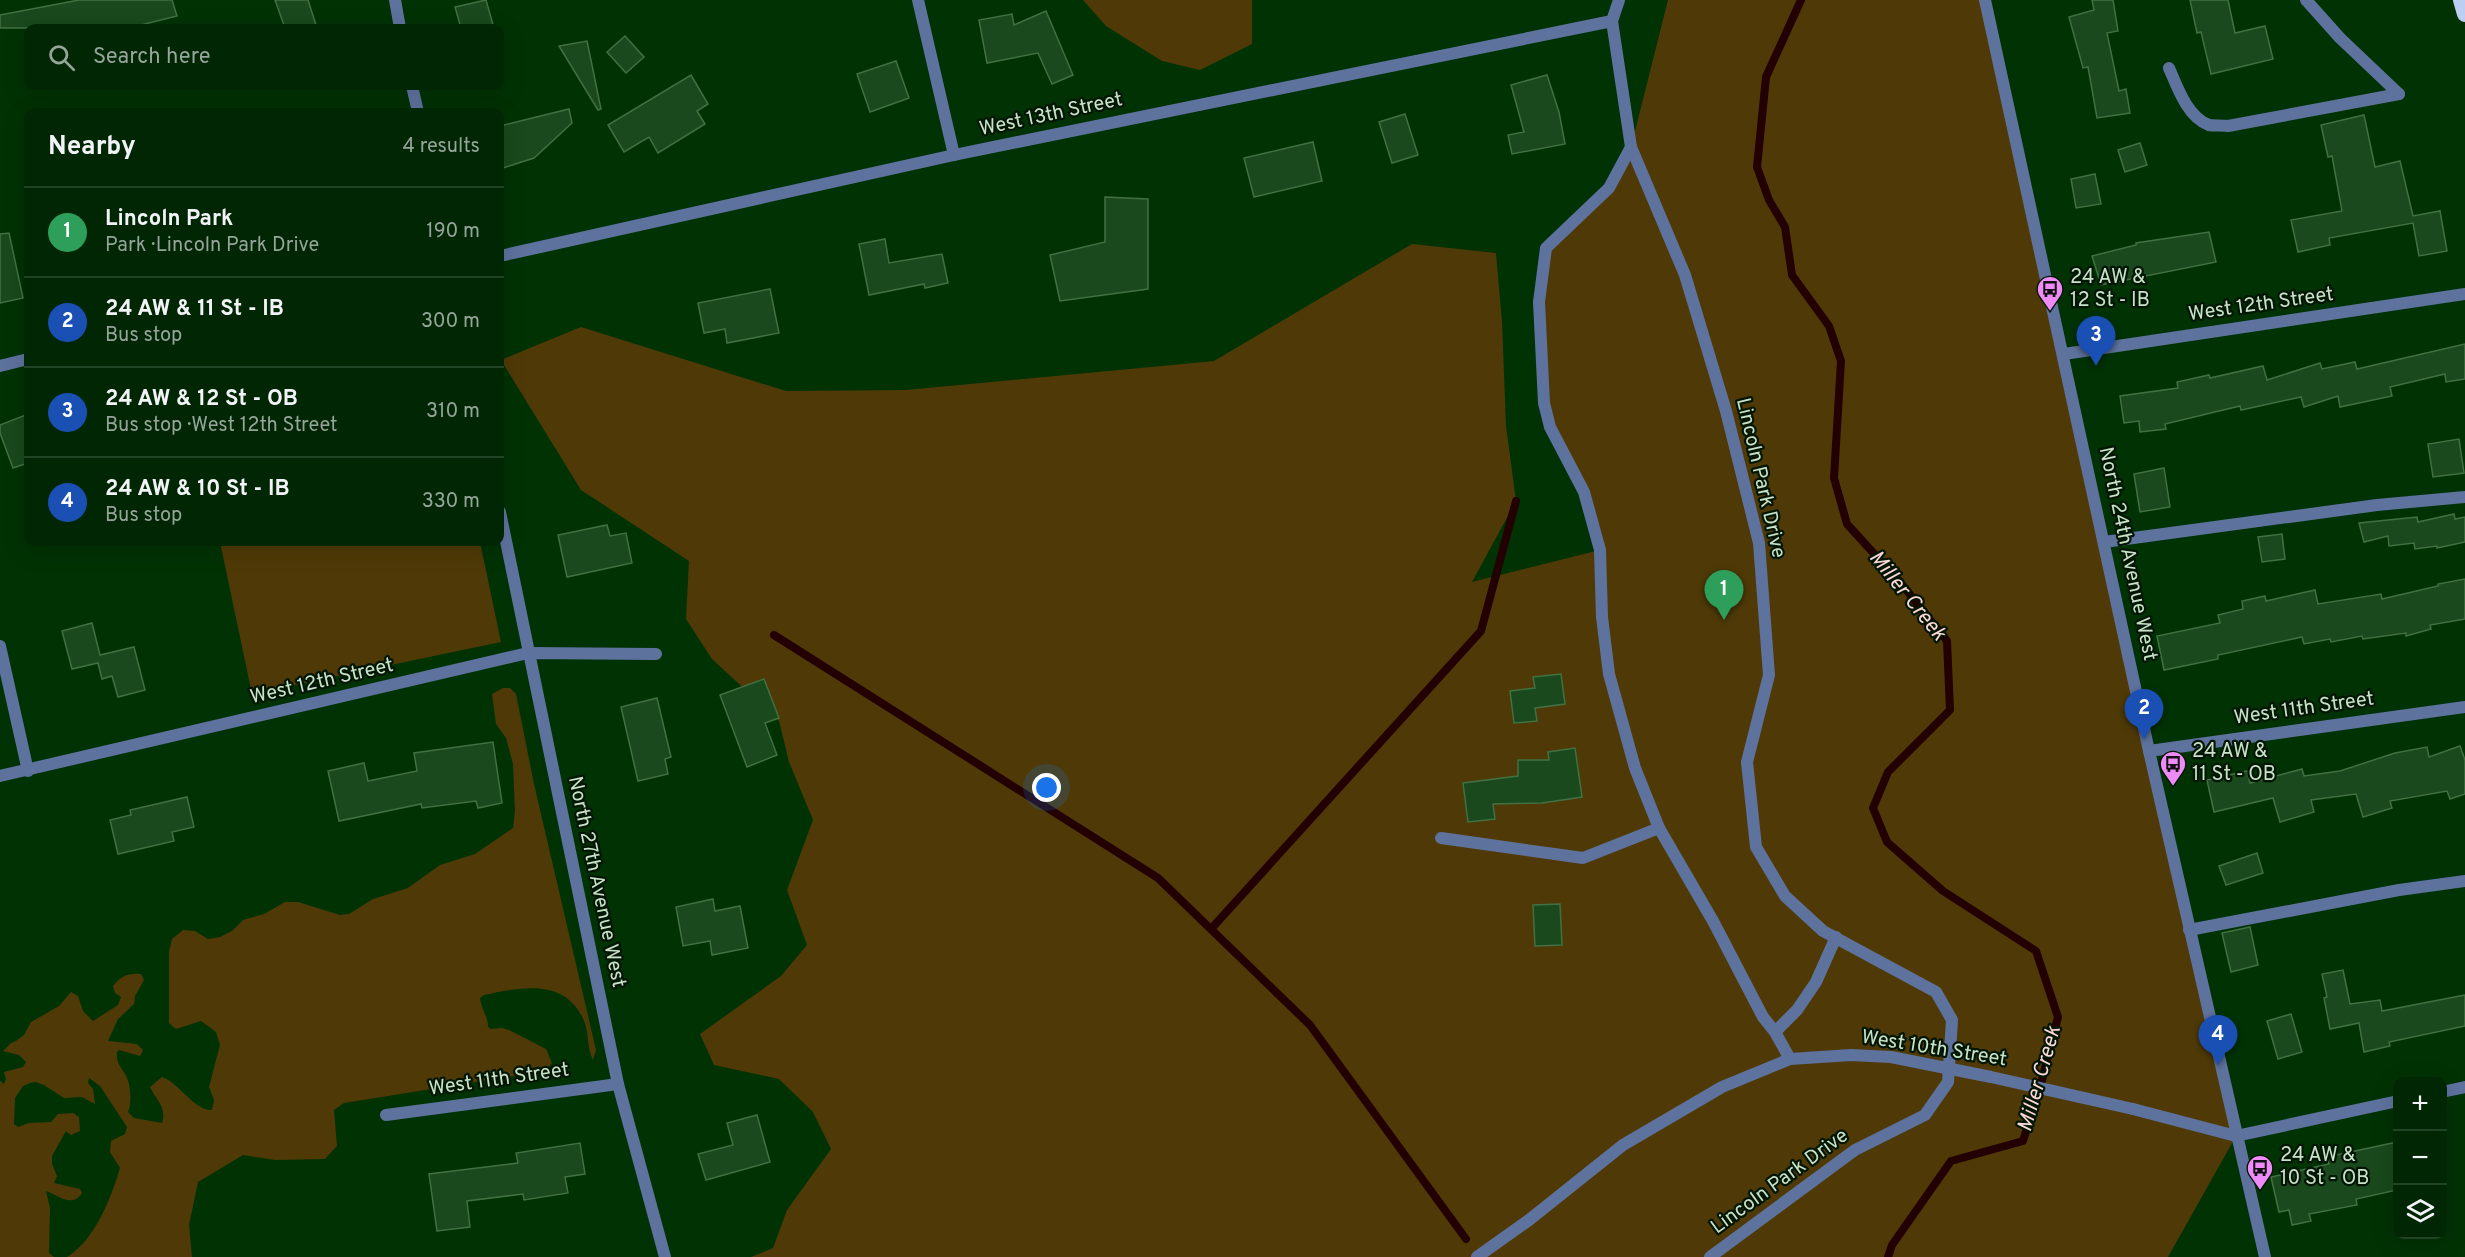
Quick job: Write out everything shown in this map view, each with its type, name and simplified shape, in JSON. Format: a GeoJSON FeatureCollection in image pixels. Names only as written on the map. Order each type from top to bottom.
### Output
{"type":"FeatureCollection","features":[{"type":"Feature","properties":{"kind":"street"},"geometry":{"type":"LineString","coordinates":[[394,0],[399,24]]}},
{"type":"Feature","properties":{"kind":"street"},"geometry":{"type":"LineString","coordinates":[[918,0],[954,155]]}},
{"type":"Feature","properties":{"kind":"street","name":"Lincoln Park Drive"},"geometry":{"type":"LineString","coordinates":[[1620,0],[1612,21],[1631,147],[1685,275],[1726,411],[1759,543],[1769,675],[1747,762],[1756,848],[1785,896],[1823,931],[1936,992],[1952,1020],[1948,1082],[1925,1115],[1855,1150],[1710,1257]]}},
{"type":"Feature","properties":{"kind":"street","name":"North 24th Avenue West"},"geometry":{"type":"LineString","coordinates":[[1985,0],[2149,751],[2265,1257]]}},
{"type":"Feature","properties":{"kind":"street"},"geometry":{"type":"LineString","coordinates":[[2169,68],[2179,93],[2193,114],[2209,125],[2228,126],[2399,94],[2340,38],[2306,0]]}},
{"type":"Feature","properties":{"kind":"street","name":"West 13th Street"},"geometry":{"type":"LineString","coordinates":[[504,255],[954,155],[1612,21]]}},
{"type":"Feature","properties":{"kind":"street"},"geometry":{"type":"LineString","coordinates":[[413,90],[416,108]]}},
{"type":"Feature","properties":{"kind":"street"},"geometry":{"type":"LineString","coordinates":[[1631,147],[1609,188],[1546,248],[1540,313],[1544,403],[1550,427],[1584,492],[1600,550],[1602,617],[1609,674],[1635,768],[1659,828],[1713,921],[1763,1017],[1775,1032],[1790,1059]]}},
{"type":"Feature","properties":{"kind":"street","name":"West 12th Street"},"geometry":{"type":"LineString","coordinates":[[2064,354],[2465,294]]}},
{"type":"Feature","properties":{"kind":"street"},"geometry":{"type":"LineString","coordinates":[[0,366],[24,360]]}},
{"type":"Feature","properties":{"kind":"street"},"geometry":{"type":"LineString","coordinates":[[2104,542],[2377,505],[2465,497]]}},
{"type":"Feature","properties":{"kind":"street","name":"North 27th Avenue West"},"geometry":{"type":"LineString","coordinates":[[504,533],[618,1084],[665,1257]]}},
{"type":"Feature","properties":{"kind":"street"},"geometry":{"type":"LineString","coordinates":[[0,646],[28,771]]}},
{"type":"Feature","properties":{"kind":"street","name":"West 12th Street"},"geometry":{"type":"LineString","coordinates":[[0,776],[528,653],[657,654]]}},
{"type":"Feature","properties":{"kind":"street","name":"West 11th Street"},"geometry":{"type":"LineString","coordinates":[[2149,751],[2465,707]]}},
{"type":"Feature","properties":{"kind":"street"},"geometry":{"type":"LineString","coordinates":[[1441,838],[1583,858],[1659,828]]}},
{"type":"Feature","properties":{"kind":"street"},"geometry":{"type":"LineString","coordinates":[[2189,930],[2399,890],[2465,881]]}},
{"type":"Feature","properties":{"kind":"street"},"geometry":{"type":"LineString","coordinates":[[1775,1032],[1797,1010],[1816,982],[1836,937]]}},
{"type":"Feature","properties":{"kind":"street","name":"West 10th Street"},"geometry":{"type":"LineString","coordinates":[[1477,1257],[1529,1220],[1623,1144],[1722,1087],[1790,1059],[1851,1055],[1892,1058],[1991,1077],[2133,1109],[2236,1136],[2393,1102]]}},
{"type":"Feature","properties":{"kind":"street","name":"West 11th Street"},"geometry":{"type":"LineString","coordinates":[[386,1115],[618,1084]]}},
{"type":"Feature","properties":{"kind":"street"},"geometry":{"type":"LineString","coordinates":[[2447,1091],[2465,1087]]}},
{"type":"Feature","properties":{"kind":"shaded area"},"geometry":{"type":"Polygon","coordinates":[[[1083,0],[1252,0],[1252,44],[1200,70],[1162,61],[1106,26],[1083,0]]]}},
{"type":"Feature","properties":{"kind":"shaded area"},"geometry":{"type":"Polygon","coordinates":[[[1668,0],[1985,0],[2236,1136],[2168,1257],[751,1257],[773,1248],[787,1210],[831,1149],[813,1112],[779,1079],[714,1065],[700,1034],[781,976],[807,945],[787,890],[813,820],[789,762],[779,721],[712,659],[686,619],[689,561],[581,490],[504,365],[504,359],[581,327],[786,391],[906,390],[1214,361],[1412,244],[1496,253],[1502,322],[1506,426],[1516,501],[1472,582],[1600,550],[1584,492],[1550,427],[1539,302],[1546,248],[1609,188],[1631,147],[1668,0]]]}},
{"type":"Feature","properties":{"kind":"shaded area"},"geometry":{"type":"Polygon","coordinates":[[[221,546],[481,546],[501,642],[252,694],[221,546]]]}},
{"type":"Feature","properties":{"kind":"shaded area"},"geometry":{"type":"Polygon","coordinates":[[[503,688],[510,688],[516,694],[534,784],[596,1050],[593,1060],[585,1023],[577,1008],[567,998],[555,992],[528,988],[484,995],[480,998],[488,1027],[509,1030],[546,1049],[552,1063],[545,1071],[344,1103],[334,1110],[337,1146],[325,1159],[275,1160],[243,1155],[198,1182],[189,1225],[192,1257],[67,1257],[86,1240],[107,1205],[120,1168],[110,1152],[111,1141],[125,1134],[127,1127],[100,1086],[89,1078],[88,1083],[93,1089],[95,1104],[82,1097],[64,1098],[44,1085],[36,1082],[30,1083],[23,1086],[15,1098],[14,1124],[18,1127],[29,1123],[51,1122],[58,1114],[73,1113],[79,1117],[80,1131],[71,1135],[66,1131],[52,1156],[52,1164],[57,1176],[54,1183],[80,1189],[82,1193],[74,1200],[70,1200],[46,1191],[50,1208],[49,1253],[54,1257],[0,1257],[0,1081],[4,1084],[6,1079],[4,1072],[23,1067],[26,1062],[19,1055],[3,1051],[24,1035],[31,1022],[59,1006],[71,992],[78,996],[83,1011],[93,1021],[118,1005],[121,997],[115,993],[113,986],[116,983],[125,976],[141,974],[144,980],[135,996],[134,1004],[118,1019],[108,1041],[137,1044],[143,1050],[140,1056],[119,1050],[117,1052],[118,1061],[130,1088],[128,1112],[134,1118],[162,1123],[162,1108],[150,1087],[162,1077],[193,1102],[212,1110],[214,1100],[209,1087],[220,1045],[216,1032],[201,1021],[176,1029],[169,1023],[169,952],[172,939],[183,930],[195,931],[208,939],[220,937],[232,931],[243,920],[264,914],[285,902],[298,902],[340,915],[349,914],[373,899],[408,888],[440,865],[475,854],[513,828],[515,811],[513,764],[506,738],[496,724],[492,694],[503,688]]]}},
{"type":"Feature","properties":{"kind":"building"},"geometry":{"type":"Polygon","coordinates":[[[79,0],[172,0],[177,16],[145,24],[24,24],[24,28],[0,28],[0,15],[79,0]]]}},
{"type":"Feature","properties":{"kind":"building"},"geometry":{"type":"Polygon","coordinates":[[[275,0],[308,0],[316,24],[284,24],[275,0]]]}},
{"type":"Feature","properties":{"kind":"building"},"geometry":{"type":"Polygon","coordinates":[[[486,0],[493,24],[460,24],[455,7],[486,0]]]}},
{"type":"Feature","properties":{"kind":"building"},"geometry":{"type":"Polygon","coordinates":[[[2092,0],[2113,0],[2118,31],[2107,33],[2119,91],[2126,89],[2130,113],[2097,118],[2088,67],[2083,68],[2069,17],[2094,10],[2092,0]]]}},
{"type":"Feature","properties":{"kind":"building"},"geometry":{"type":"Polygon","coordinates":[[[2190,0],[2228,0],[2235,33],[2265,26],[2273,59],[2211,74],[2201,32],[2197,33],[2190,0]]]}},
{"type":"Feature","properties":{"kind":"building"},"geometry":{"type":"Polygon","coordinates":[[[1046,11],[1073,75],[1052,84],[1038,53],[987,63],[979,20],[1012,14],[1014,25],[1046,11]]]}},
{"type":"Feature","properties":{"kind":"building"},"geometry":{"type":"Polygon","coordinates":[[[625,36],[644,57],[626,73],[607,52],[625,36]]]}},
{"type":"Feature","properties":{"kind":"building"},"geometry":{"type":"Polygon","coordinates":[[[587,41],[601,109],[598,110],[559,46],[587,41]]]}},
{"type":"Feature","properties":{"kind":"building"},"geometry":{"type":"Polygon","coordinates":[[[896,61],[909,98],[870,112],[857,74],[896,61]]]}},
{"type":"Feature","properties":{"kind":"building"},"geometry":{"type":"Polygon","coordinates":[[[691,75],[708,104],[697,111],[705,124],[658,153],[649,137],[624,152],[608,125],[691,75]]]}},
{"type":"Feature","properties":{"kind":"building"},"geometry":{"type":"Polygon","coordinates":[[[1547,75],[1559,112],[1565,144],[1512,154],[1508,135],[1524,132],[1511,85],[1547,75]]]}},
{"type":"Feature","properties":{"kind":"building"},"geometry":{"type":"Polygon","coordinates":[[[569,109],[572,123],[534,158],[504,168],[504,125],[569,109]]]}},
{"type":"Feature","properties":{"kind":"building"},"geometry":{"type":"Polygon","coordinates":[[[1405,114],[1418,155],[1392,163],[1379,122],[1405,114]]]}},
{"type":"Feature","properties":{"kind":"building"},"geometry":{"type":"Polygon","coordinates":[[[2364,115],[2375,167],[2400,161],[2413,216],[2440,211],[2447,251],[2419,256],[2413,223],[2329,238],[2330,245],[2298,252],[2291,220],[2342,211],[2332,156],[2328,157],[2321,125],[2364,115]]]}},
{"type":"Feature","properties":{"kind":"building"},"geometry":{"type":"Polygon","coordinates":[[[1313,142],[1322,181],[1254,197],[1244,158],[1313,142]]]}},
{"type":"Feature","properties":{"kind":"building"},"geometry":{"type":"Polygon","coordinates":[[[2140,143],[2147,165],[2125,172],[2118,150],[2140,143]]]}},
{"type":"Feature","properties":{"kind":"building"},"geometry":{"type":"Polygon","coordinates":[[[2095,174],[2101,204],[2076,208],[2071,179],[2095,174]]]}},
{"type":"Feature","properties":{"kind":"building"},"geometry":{"type":"Polygon","coordinates":[[[1105,197],[1148,199],[1148,289],[1060,301],[1050,255],[1105,242],[1105,197]]]}},
{"type":"Feature","properties":{"kind":"building"},"geometry":{"type":"Polygon","coordinates":[[[2209,232],[2216,262],[2101,285],[2092,256],[2136,245],[2136,243],[2209,232]]]}},
{"type":"Feature","properties":{"kind":"building"},"geometry":{"type":"Polygon","coordinates":[[[9,233],[23,298],[0,303],[0,234],[9,233]]]}},
{"type":"Feature","properties":{"kind":"building"},"geometry":{"type":"Polygon","coordinates":[[[885,239],[889,263],[942,254],[948,283],[925,288],[924,284],[869,295],[859,244],[885,239]]]}},
{"type":"Feature","properties":{"kind":"building"},"geometry":{"type":"Polygon","coordinates":[[[770,289],[779,333],[727,343],[725,329],[704,333],[698,303],[770,289]]]}},
{"type":"Feature","properties":{"kind":"building"},"geometry":{"type":"Polygon","coordinates":[[[2465,344],[2465,379],[2446,382],[2445,374],[2390,387],[2392,396],[2340,407],[2338,396],[2304,407],[2301,397],[2241,410],[2240,406],[2165,424],[2166,429],[2140,432],[2139,421],[2124,423],[2120,396],[2178,388],[2177,382],[2209,375],[2210,378],[2263,366],[2267,380],[2320,363],[2322,369],[2355,362],[2357,369],[2465,344]]]}},
{"type":"Feature","properties":{"kind":"building"},"geometry":{"type":"Polygon","coordinates":[[[24,416],[24,464],[13,468],[0,433],[0,425],[24,416]]]}},
{"type":"Feature","properties":{"kind":"building"},"geometry":{"type":"Polygon","coordinates":[[[2459,439],[2464,473],[2433,477],[2428,444],[2459,439]]]}},
{"type":"Feature","properties":{"kind":"building"},"geometry":{"type":"Polygon","coordinates":[[[2164,468],[2170,507],[2140,512],[2134,474],[2164,468]]]}},
{"type":"Feature","properties":{"kind":"building"},"geometry":{"type":"Polygon","coordinates":[[[2454,514],[2455,519],[2465,517],[2465,542],[2437,548],[2437,546],[2415,549],[2414,543],[2389,546],[2388,536],[2364,542],[2359,523],[2417,517],[2418,522],[2454,514]]]}},
{"type":"Feature","properties":{"kind":"building"},"geometry":{"type":"Polygon","coordinates":[[[607,525],[610,536],[626,533],[632,563],[567,577],[558,535],[607,525]]]}},
{"type":"Feature","properties":{"kind":"building"},"geometry":{"type":"Polygon","coordinates":[[[2282,534],[2285,559],[2262,562],[2258,537],[2282,534]]]}},
{"type":"Feature","properties":{"kind":"building"},"geometry":{"type":"Polygon","coordinates":[[[2465,579],[2465,619],[2430,625],[2431,629],[2406,636],[2406,633],[2363,639],[2362,636],[2304,644],[2302,637],[2218,655],[2218,659],[2164,670],[2157,636],[2220,623],[2218,615],[2243,609],[2242,601],[2265,596],[2266,601],[2315,590],[2318,604],[2381,594],[2382,599],[2465,579]]]}},
{"type":"Feature","properties":{"kind":"building"},"geometry":{"type":"Polygon","coordinates":[[[92,623],[100,655],[134,647],[145,690],[118,697],[112,676],[102,679],[98,663],[72,669],[62,631],[92,623]]]}},
{"type":"Feature","properties":{"kind":"building"},"geometry":{"type":"Polygon","coordinates":[[[1561,674],[1565,704],[1535,708],[1537,721],[1514,723],[1510,691],[1535,688],[1533,677],[1561,674]]]}},
{"type":"Feature","properties":{"kind":"building"},"geometry":{"type":"Polygon","coordinates":[[[764,679],[779,718],[765,723],[777,755],[747,767],[720,695],[764,679]]]}},
{"type":"Feature","properties":{"kind":"building"},"geometry":{"type":"Polygon","coordinates":[[[657,698],[671,757],[665,759],[668,774],[638,781],[621,707],[657,698]]]}},
{"type":"Feature","properties":{"kind":"building"},"geometry":{"type":"Polygon","coordinates":[[[493,742],[502,803],[478,808],[476,801],[422,808],[421,804],[339,821],[328,771],[364,763],[368,781],[417,771],[414,753],[493,742]]]}},
{"type":"Feature","properties":{"kind":"building"},"geometry":{"type":"Polygon","coordinates":[[[2460,746],[2465,760],[2465,794],[2450,799],[2447,791],[2390,801],[2392,808],[2363,817],[2356,794],[2311,800],[2314,812],[2280,822],[2273,798],[2214,812],[2207,780],[2247,771],[2250,783],[2302,769],[2304,776],[2340,771],[2395,753],[2427,747],[2429,757],[2460,746]]]}},
{"type":"Feature","properties":{"kind":"building"},"geometry":{"type":"Polygon","coordinates":[[[1575,748],[1582,797],[1542,803],[1493,804],[1495,819],[1468,822],[1463,783],[1518,776],[1518,760],[1549,760],[1548,752],[1575,748]]]}},
{"type":"Feature","properties":{"kind":"building"},"geometry":{"type":"Polygon","coordinates":[[[187,797],[194,827],[172,832],[174,841],[118,854],[110,820],[131,815],[130,810],[187,797]]]}},
{"type":"Feature","properties":{"kind":"building"},"geometry":{"type":"Polygon","coordinates":[[[2257,853],[2263,873],[2226,885],[2219,866],[2257,853]]]}},
{"type":"Feature","properties":{"kind":"building"},"geometry":{"type":"Polygon","coordinates":[[[713,899],[715,911],[740,906],[748,948],[712,955],[710,941],[683,946],[676,907],[713,899]]]}},
{"type":"Feature","properties":{"kind":"building"},"geometry":{"type":"Polygon","coordinates":[[[1560,904],[1562,945],[1535,946],[1533,905],[1560,904]]]}},
{"type":"Feature","properties":{"kind":"building"},"geometry":{"type":"Polygon","coordinates":[[[2250,927],[2258,965],[2231,972],[2222,933],[2250,927]]]}},
{"type":"Feature","properties":{"kind":"building"},"geometry":{"type":"Polygon","coordinates":[[[2343,970],[2350,1004],[2380,1000],[2382,1011],[2465,995],[2465,1026],[2389,1042],[2390,1046],[2364,1052],[2359,1023],[2330,1029],[2322,974],[2343,970]]]}},
{"type":"Feature","properties":{"kind":"building"},"geometry":{"type":"Polygon","coordinates":[[[2291,1014],[2302,1052],[2278,1059],[2267,1021],[2291,1014]]]}},
{"type":"Feature","properties":{"kind":"building"},"geometry":{"type":"Polygon","coordinates":[[[757,1115],[770,1162],[706,1180],[698,1154],[733,1145],[727,1123],[757,1115]]]}},
{"type":"Feature","properties":{"kind":"building"},"geometry":{"type":"Polygon","coordinates":[[[580,1143],[585,1174],[565,1177],[568,1193],[524,1200],[523,1194],[467,1201],[470,1227],[437,1231],[429,1174],[518,1163],[516,1153],[580,1143]]]}},
{"type":"Feature","properties":{"kind":"building"},"geometry":{"type":"Polygon","coordinates":[[[2393,1143],[2393,1191],[2356,1199],[2357,1205],[2309,1214],[2311,1221],[2292,1225],[2289,1210],[2279,1212],[2271,1177],[2329,1164],[2327,1157],[2393,1143]]]}},
{"type":"Feature","properties":{"kind":"waterway","name":"Miller Creek"},"geometry":{"type":"LineString","coordinates":[[1801,0],[1766,77],[1757,167],[1769,200],[1785,227],[1792,275],[1829,326],[1841,361],[1834,478],[1847,524],[1900,582],[1947,641],[1950,710],[1888,772],[1873,808],[1887,842],[1943,891],[2036,951],[2058,1017],[2040,1088],[2023,1141],[1951,1161],[1892,1245],[1888,1257]]}},
{"type":"Feature","properties":{"kind":"waterway"},"geometry":{"type":"LineString","coordinates":[[1211,929],[1481,631],[1516,501]]}},
{"type":"Feature","properties":{"kind":"waterway"},"geometry":{"type":"LineString","coordinates":[[774,635],[1158,878],[1310,1025],[1466,1239]]}},
{"type":"Feature","properties":{"kind":"place","name":"24 AW & 12 St - IB"},"geometry":{"type":"Point","coordinates":[2050,312]}},
{"type":"Feature","properties":{"kind":"place","name":"24 AW & 12 St - OB"},"geometry":{"type":"Point","coordinates":[2096,366]}},
{"type":"Feature","properties":{"kind":"place","name":"Lincoln Park"},"geometry":{"type":"Point","coordinates":[1724,620]}},
{"type":"Feature","properties":{"kind":"place","name":"24 AW & 11 St - IB"},"geometry":{"type":"Point","coordinates":[2144,739]}},
{"type":"Feature","properties":{"kind":"place","name":"24 AW & 11 St - OB"},"geometry":{"type":"Point","coordinates":[2173,787]}},
{"type":"Feature","properties":{"kind":"place","name":"24 AW & 10 St - IB"},"geometry":{"type":"Point","coordinates":[2218,1065]}},
{"type":"Feature","properties":{"kind":"place","name":"24 AW & 10 St - OB"},"geometry":{"type":"Point","coordinates":[2260,1191]}}]}
